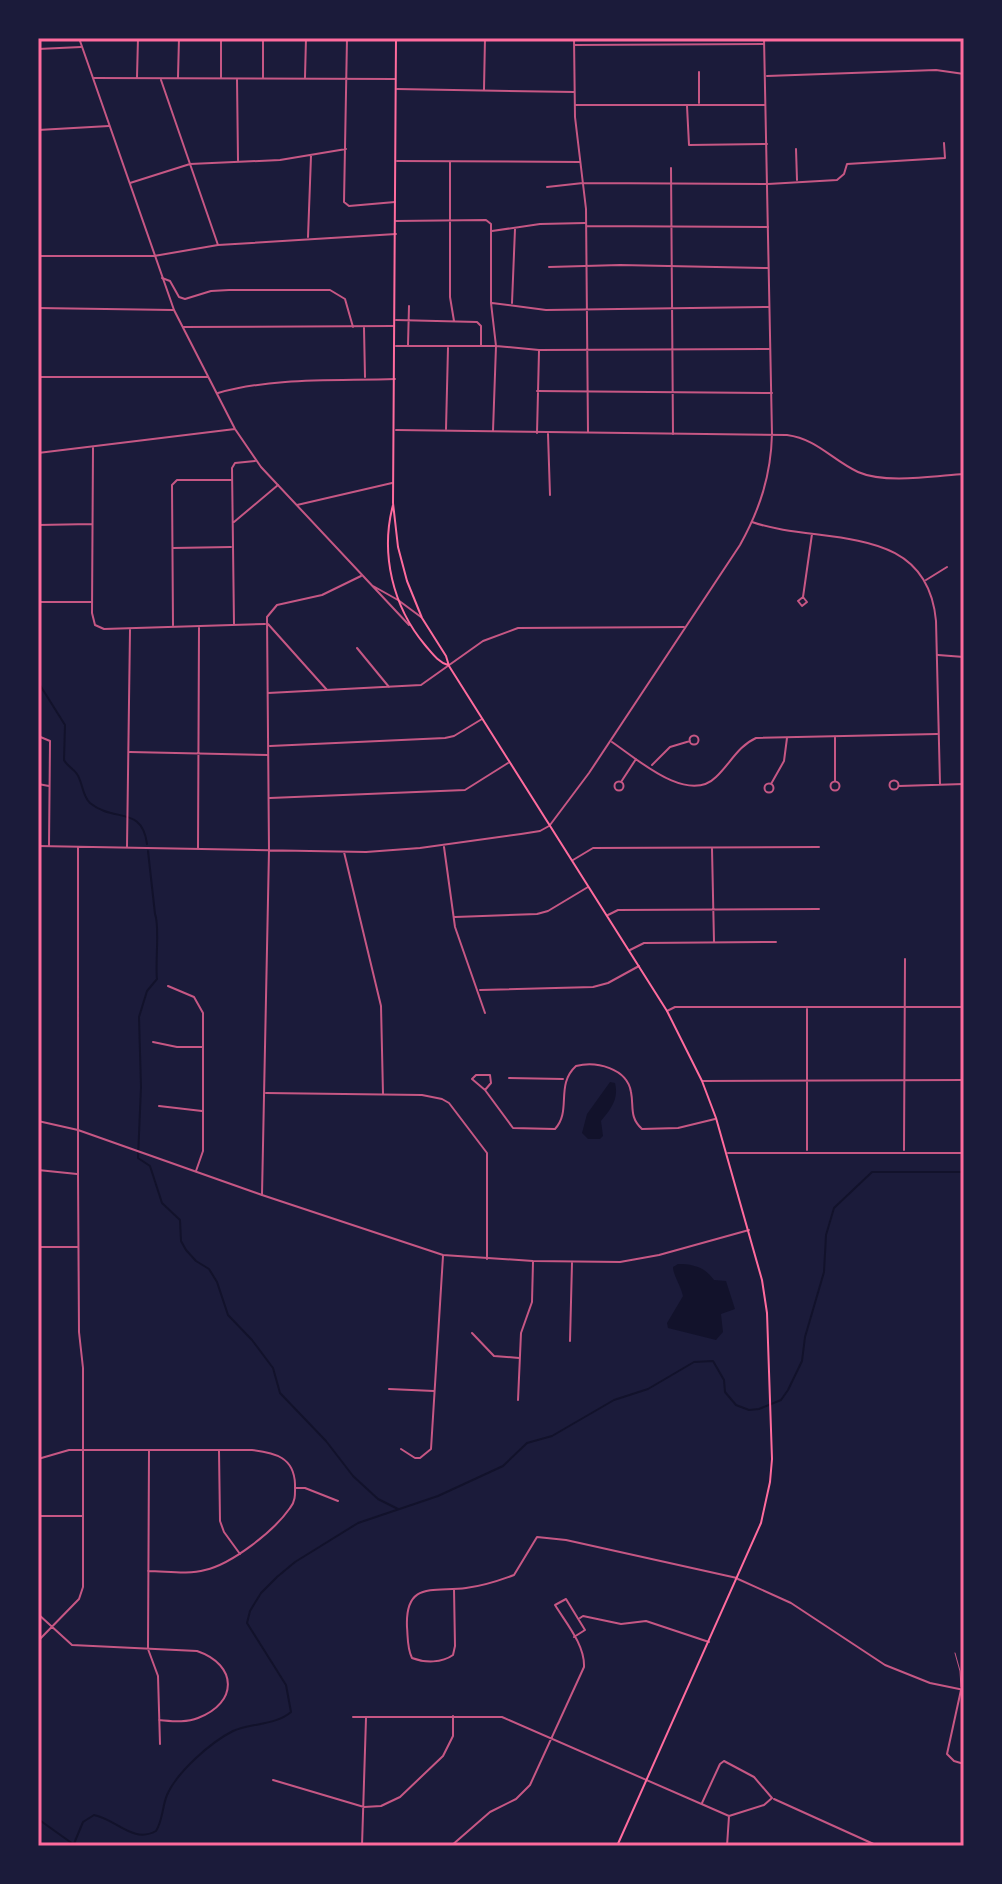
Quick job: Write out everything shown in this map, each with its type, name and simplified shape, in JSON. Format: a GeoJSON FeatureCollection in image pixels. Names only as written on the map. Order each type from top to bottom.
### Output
{"type":"FeatureCollection","features":[{"type":"Feature","properties":{"kind":"main road"},"geometry":{"type":"LineString","coordinates":[[396,38],[393,503],[402,564],[422,618],[449,666],[667,1011],[702,1081],[728,1153],[765,1294],[771,1465],[767,1500],[758,1534],[617,1846]]}},
{"type":"Feature","properties":{"kind":"main road"},"geometry":{"type":"LineString","coordinates":[[393,503],[390,567],[398,600],[409,625],[440,662],[449,666]]}},
{"type":"Feature","properties":{"kind":"street"},"geometry":{"type":"LineString","coordinates":[[79,38],[174,310],[235,429],[278,485],[409,625]]}},
{"type":"Feature","properties":{"kind":"street"},"geometry":{"type":"LineString","coordinates":[[137,79],[138,38]]}},
{"type":"Feature","properties":{"kind":"street"},"geometry":{"type":"LineString","coordinates":[[178,79],[179,38]]}},
{"type":"Feature","properties":{"kind":"street"},"geometry":{"type":"LineString","coordinates":[[221,38],[221,78]]}},
{"type":"Feature","properties":{"kind":"street"},"geometry":{"type":"LineString","coordinates":[[263,38],[263,78]]}},
{"type":"Feature","properties":{"kind":"street"},"geometry":{"type":"LineString","coordinates":[[305,78],[306,38]]}},
{"type":"Feature","properties":{"kind":"street"},"geometry":{"type":"LineString","coordinates":[[347,38],[343,192],[346,205],[396,202]]}},
{"type":"Feature","properties":{"kind":"street"},"geometry":{"type":"LineString","coordinates":[[484,89],[485,38]]}},
{"type":"Feature","properties":{"kind":"street"},"geometry":{"type":"LineString","coordinates":[[574,38],[574,92],[586,224],[589,433]]}},
{"type":"Feature","properties":{"kind":"street"},"geometry":{"type":"LineString","coordinates":[[38,846],[393,851],[540,831],[556,820],[611,741],[752,522],[769,472],[772,393],[764,38]]}},
{"type":"Feature","properties":{"kind":"street"},"geometry":{"type":"LineString","coordinates":[[574,45],[764,44]]}},
{"type":"Feature","properties":{"kind":"street"},"geometry":{"type":"LineString","coordinates":[[38,49],[82,47]]}},
{"type":"Feature","properties":{"kind":"street"},"geometry":{"type":"LineString","coordinates":[[766,76],[936,70],[964,74]]}},
{"type":"Feature","properties":{"kind":"street"},"geometry":{"type":"LineString","coordinates":[[699,72],[699,104]]}},
{"type":"Feature","properties":{"kind":"street"},"geometry":{"type":"LineString","coordinates":[[92,78],[396,79]]}},
{"type":"Feature","properties":{"kind":"street"},"geometry":{"type":"LineString","coordinates":[[237,78],[238,160]]}},
{"type":"Feature","properties":{"kind":"street"},"geometry":{"type":"LineString","coordinates":[[161,79],[218,245]]}},
{"type":"Feature","properties":{"kind":"street"},"geometry":{"type":"LineString","coordinates":[[396,89],[574,92]]}},
{"type":"Feature","properties":{"kind":"street"},"geometry":{"type":"LineString","coordinates":[[687,104],[689,145],[767,144]]}},
{"type":"Feature","properties":{"kind":"street"},"geometry":{"type":"LineString","coordinates":[[575,105],[766,105]]}},
{"type":"Feature","properties":{"kind":"street"},"geometry":{"type":"LineString","coordinates":[[38,130],[109,126]]}},
{"type":"Feature","properties":{"kind":"street"},"geometry":{"type":"LineString","coordinates":[[547,187],[583,183],[768,184],[837,180],[844,174],[847,164],[945,158],[944,143]]}},
{"type":"Feature","properties":{"kind":"street"},"geometry":{"type":"LineString","coordinates":[[129,184],[190,164],[280,160],[346,149]]}},
{"type":"Feature","properties":{"kind":"street"},"geometry":{"type":"LineString","coordinates":[[796,149],[797,182]]}},
{"type":"Feature","properties":{"kind":"street"},"geometry":{"type":"LineString","coordinates":[[308,238],[311,154]]}},
{"type":"Feature","properties":{"kind":"street"},"geometry":{"type":"LineString","coordinates":[[396,161],[580,162]]}},
{"type":"Feature","properties":{"kind":"street"},"geometry":{"type":"LineString","coordinates":[[451,161],[450,297],[454,321]]}},
{"type":"Feature","properties":{"kind":"street"},"geometry":{"type":"LineString","coordinates":[[671,168],[673,434]]}},
{"type":"Feature","properties":{"kind":"street"},"geometry":{"type":"LineString","coordinates":[[396,221],[489,222],[491,303],[496,346],[493,432]]}},
{"type":"Feature","properties":{"kind":"street"},"geometry":{"type":"LineString","coordinates":[[491,231],[540,224],[768,227]]}},
{"type":"Feature","properties":{"kind":"street"},"geometry":{"type":"LineString","coordinates":[[512,304],[516,228]]}},
{"type":"Feature","properties":{"kind":"street"},"geometry":{"type":"LineString","coordinates":[[38,256],[154,256],[218,245],[396,234]]}},
{"type":"Feature","properties":{"kind":"street"},"geometry":{"type":"LineString","coordinates":[[549,267],[769,268]]}},
{"type":"Feature","properties":{"kind":"street"},"geometry":{"type":"LineString","coordinates":[[162,278],[170,281],[179,297],[185,299],[211,291],[330,290],[345,299],[353,327]]}},
{"type":"Feature","properties":{"kind":"street"},"geometry":{"type":"LineString","coordinates":[[491,303],[546,310],[770,307]]}},
{"type":"Feature","properties":{"kind":"street"},"geometry":{"type":"LineString","coordinates":[[408,346],[409,306]]}},
{"type":"Feature","properties":{"kind":"street"},"geometry":{"type":"LineString","coordinates":[[38,308],[174,310]]}},
{"type":"Feature","properties":{"kind":"street"},"geometry":{"type":"LineString","coordinates":[[395,320],[476,322],[480,324],[481,346]]}},
{"type":"Feature","properties":{"kind":"street"},"geometry":{"type":"LineString","coordinates":[[182,328],[395,326]]}},
{"type":"Feature","properties":{"kind":"street"},"geometry":{"type":"LineString","coordinates":[[364,327],[365,380]]}},
{"type":"Feature","properties":{"kind":"street"},"geometry":{"type":"LineString","coordinates":[[395,346],[496,346],[539,350],[770,349]]}},
{"type":"Feature","properties":{"kind":"street"},"geometry":{"type":"LineString","coordinates":[[446,431],[448,347]]}},
{"type":"Feature","properties":{"kind":"street"},"geometry":{"type":"LineString","coordinates":[[537,433],[539,350]]}},
{"type":"Feature","properties":{"kind":"street"},"geometry":{"type":"LineString","coordinates":[[38,377],[208,377]]}},
{"type":"Feature","properties":{"kind":"street"},"geometry":{"type":"LineString","coordinates":[[217,394],[258,385],[395,379]]}},
{"type":"Feature","properties":{"kind":"street"},"geometry":{"type":"LineString","coordinates":[[537,391],[772,393]]}},
{"type":"Feature","properties":{"kind":"street"},"geometry":{"type":"LineString","coordinates":[[38,453],[235,429]]}},
{"type":"Feature","properties":{"kind":"street"},"geometry":{"type":"LineString","coordinates":[[394,430],[772,434],[805,439],[855,471],[869,476],[964,474]]}},
{"type":"Feature","properties":{"kind":"street"},"geometry":{"type":"LineString","coordinates":[[548,433],[550,495]]}},
{"type":"Feature","properties":{"kind":"street"},"geometry":{"type":"LineString","coordinates":[[93,447],[93,622],[102,629],[267,624],[327,690]]}},
{"type":"Feature","properties":{"kind":"street"},"geometry":{"type":"LineString","coordinates":[[234,625],[234,464],[256,460]]}},
{"type":"Feature","properties":{"kind":"street"},"geometry":{"type":"LineString","coordinates":[[173,627],[172,486],[174,482],[232,480]]}},
{"type":"Feature","properties":{"kind":"street"},"geometry":{"type":"LineString","coordinates":[[297,505],[393,483]]}},
{"type":"Feature","properties":{"kind":"street"},"geometry":{"type":"LineString","coordinates":[[233,522],[278,485]]}},
{"type":"Feature","properties":{"kind":"street"},"geometry":{"type":"LineString","coordinates":[[752,522],[868,541],[904,558],[925,581],[935,612],[940,784]]}},
{"type":"Feature","properties":{"kind":"street"},"geometry":{"type":"LineString","coordinates":[[38,525],[92,524]]}},
{"type":"Feature","properties":{"kind":"street"},"geometry":{"type":"LineString","coordinates":[[803,597],[813,533]]}},
{"type":"Feature","properties":{"kind":"street"},"geometry":{"type":"LineString","coordinates":[[172,548],[233,547]]}},
{"type":"Feature","properties":{"kind":"street"},"geometry":{"type":"LineString","coordinates":[[925,581],[947,567]]}},
{"type":"Feature","properties":{"kind":"street"},"geometry":{"type":"LineString","coordinates":[[262,1195],[269,850],[268,614],[277,605],[322,595],[362,575]]}},
{"type":"Feature","properties":{"kind":"street"},"geometry":{"type":"LineString","coordinates":[[372,586],[422,618]]}},
{"type":"Feature","properties":{"kind":"street"},"geometry":{"type":"LineString","coordinates":[[38,602],[92,602]]}},
{"type":"Feature","properties":{"kind":"street"},"geometry":{"type":"LineString","coordinates":[[198,848],[199,626]]}},
{"type":"Feature","properties":{"kind":"street"},"geometry":{"type":"LineString","coordinates":[[267,693],[421,685],[483,641],[518,628],[685,627]]}},
{"type":"Feature","properties":{"kind":"street"},"geometry":{"type":"LineString","coordinates":[[127,847],[130,629]]}},
{"type":"Feature","properties":{"kind":"street"},"geometry":{"type":"LineString","coordinates":[[357,648],[389,687]]}},
{"type":"Feature","properties":{"kind":"street"},"geometry":{"type":"LineString","coordinates":[[937,655],[964,657]]}},
{"type":"Feature","properties":{"kind":"street"},"geometry":{"type":"LineString","coordinates":[[269,746],[445,738],[460,733],[482,719]]}},
{"type":"Feature","properties":{"kind":"street"},"geometry":{"type":"LineString","coordinates":[[611,741],[674,783],[696,787],[716,777],[750,741],[762,737],[938,734]]}},
{"type":"Feature","properties":{"kind":"street"},"geometry":{"type":"LineString","coordinates":[[38,736],[50,741],[49,846]]}},
{"type":"Feature","properties":{"kind":"street"},"geometry":{"type":"LineString","coordinates":[[835,736],[835,781]]}},
{"type":"Feature","properties":{"kind":"street"},"geometry":{"type":"LineString","coordinates":[[771,784],[784,761],[787,737]]}},
{"type":"Feature","properties":{"kind":"street"},"geometry":{"type":"LineString","coordinates":[[651,767],[670,747],[690,741]]}},
{"type":"Feature","properties":{"kind":"street"},"geometry":{"type":"LineString","coordinates":[[129,752],[269,755]]}},
{"type":"Feature","properties":{"kind":"street"},"geometry":{"type":"LineString","coordinates":[[621,782],[637,758]]}},
{"type":"Feature","properties":{"kind":"street"},"geometry":{"type":"LineString","coordinates":[[268,798],[465,790],[508,763]]}},
{"type":"Feature","properties":{"kind":"street"},"geometry":{"type":"LineString","coordinates":[[38,784],[49,786]]}},
{"type":"Feature","properties":{"kind":"street"},"geometry":{"type":"LineString","coordinates":[[899,786],[964,784]]}},
{"type":"Feature","properties":{"kind":"street"},"geometry":{"type":"LineString","coordinates":[[444,845],[454,917],[485,1013]]}},
{"type":"Feature","properties":{"kind":"street"},"geometry":{"type":"LineString","coordinates":[[38,1641],[82,1593],[84,1450],[78,1174],[78,847]]}},
{"type":"Feature","properties":{"kind":"street"},"geometry":{"type":"LineString","coordinates":[[572,861],[593,848],[819,847]]}},
{"type":"Feature","properties":{"kind":"street"},"geometry":{"type":"LineString","coordinates":[[712,848],[714,943]]}},
{"type":"Feature","properties":{"kind":"street"},"geometry":{"type":"LineString","coordinates":[[344,851],[381,1006],[383,1094]]}},
{"type":"Feature","properties":{"kind":"street"},"geometry":{"type":"LineString","coordinates":[[454,917],[537,914],[548,911],[588,887]]}},
{"type":"Feature","properties":{"kind":"street"},"geometry":{"type":"LineString","coordinates":[[607,915],[618,910],[819,909]]}},
{"type":"Feature","properties":{"kind":"street"},"geometry":{"type":"LineString","coordinates":[[629,951],[644,943],[776,942]]}},
{"type":"Feature","properties":{"kind":"street"},"geometry":{"type":"LineString","coordinates":[[904,1152],[905,959]]}},
{"type":"Feature","properties":{"kind":"street"},"geometry":{"type":"LineString","coordinates":[[479,990],[593,987],[608,983],[639,966]]}},
{"type":"Feature","properties":{"kind":"street"},"geometry":{"type":"LineString","coordinates":[[168,986],[189,994],[198,1002],[204,1019],[203,1151],[195,1172]]}},
{"type":"Feature","properties":{"kind":"street"},"geometry":{"type":"LineString","coordinates":[[667,1011],[675,1007],[964,1007]]}},
{"type":"Feature","properties":{"kind":"street"},"geometry":{"type":"LineString","coordinates":[[807,1008],[807,1151]]}},
{"type":"Feature","properties":{"kind":"street"},"geometry":{"type":"LineString","coordinates":[[153,1042],[177,1047],[204,1047]]}},
{"type":"Feature","properties":{"kind":"street"},"geometry":{"type":"LineString","coordinates":[[485,1090],[491,1083],[490,1075],[473,1076],[473,1082],[485,1090],[513,1128],[555,1129],[561,1120],[564,1079],[572,1069],[582,1064],[602,1066],[615,1071],[630,1087],[635,1121],[646,1130],[697,1124],[716,1118]]}},
{"type":"Feature","properties":{"kind":"street"},"geometry":{"type":"LineString","coordinates":[[509,1078],[564,1079]]}},
{"type":"Feature","properties":{"kind":"street"},"geometry":{"type":"LineString","coordinates":[[702,1081],[964,1080]]}},
{"type":"Feature","properties":{"kind":"street"},"geometry":{"type":"LineString","coordinates":[[265,1093],[383,1094],[442,1099],[454,1109],[487,1153],[487,1259]]}},
{"type":"Feature","properties":{"kind":"street"},"geometry":{"type":"LineString","coordinates":[[159,1106],[203,1111]]}},
{"type":"Feature","properties":{"kind":"street"},"geometry":{"type":"LineString","coordinates":[[38,1121],[78,1130],[443,1255],[572,1262],[639,1259],[749,1230]]}},
{"type":"Feature","properties":{"kind":"street"},"geometry":{"type":"LineString","coordinates":[[728,1153],[964,1153]]}},
{"type":"Feature","properties":{"kind":"street"},"geometry":{"type":"LineString","coordinates":[[38,1170],[78,1174]]}},
{"type":"Feature","properties":{"kind":"street"},"geometry":{"type":"LineString","coordinates":[[38,1247],[79,1247]]}},
{"type":"Feature","properties":{"kind":"street"},"geometry":{"type":"LineString","coordinates":[[401,1449],[415,1458],[428,1454],[432,1443],[443,1255]]}},
{"type":"Feature","properties":{"kind":"street"},"geometry":{"type":"LineString","coordinates":[[518,1400],[521,1327],[532,1302],[533,1261]]}},
{"type":"Feature","properties":{"kind":"street"},"geometry":{"type":"LineString","coordinates":[[570,1341],[572,1262]]}},
{"type":"Feature","properties":{"kind":"street"},"geometry":{"type":"LineString","coordinates":[[472,1333],[494,1356],[520,1358]]}},
{"type":"Feature","properties":{"kind":"street"},"geometry":{"type":"LineString","coordinates":[[389,1389],[435,1391]]}},
{"type":"Feature","properties":{"kind":"street"},"geometry":{"type":"LineString","coordinates":[[38,1459],[63,1450],[252,1450],[282,1457],[293,1468],[295,1488],[290,1509],[240,1554],[205,1570],[148,1571]]}},
{"type":"Feature","properties":{"kind":"street"},"geometry":{"type":"LineString","coordinates":[[149,1450],[148,1649],[158,1676],[160,1744]]}},
{"type":"Feature","properties":{"kind":"street"},"geometry":{"type":"LineString","coordinates":[[219,1450],[220,1521],[240,1554]]}},
{"type":"Feature","properties":{"kind":"street"},"geometry":{"type":"LineString","coordinates":[[295,1488],[305,1488],[338,1501]]}},
{"type":"Feature","properties":{"kind":"street"},"geometry":{"type":"LineString","coordinates":[[38,1516],[84,1516]]}},
{"type":"Feature","properties":{"kind":"street"},"geometry":{"type":"LineString","coordinates":[[454,1589],[453,1655],[446,1660],[421,1661],[412,1658],[408,1649],[407,1618],[408,1605],[413,1597],[423,1590],[454,1589],[514,1575],[537,1537],[738,1579],[791,1603],[885,1665],[921,1680],[963,1688],[947,1754],[954,1761],[964,1764]]}},
{"type":"Feature","properties":{"kind":"street"},"geometry":{"type":"LineString","coordinates":[[451,1846],[490,1812],[524,1792],[536,1776],[584,1667],[584,1657],[555,1605],[566,1599],[585,1630],[574,1637]]}},
{"type":"Feature","properties":{"kind":"street"},"geometry":{"type":"LineString","coordinates":[[38,1614],[72,1645],[206,1654],[220,1667],[229,1681],[226,1695],[203,1715],[188,1720],[159,1720]]}},
{"type":"Feature","properties":{"kind":"street"},"geometry":{"type":"LineString","coordinates":[[578,1619],[583,1616],[621,1624],[646,1621],[709,1642]]}},
{"type":"Feature","properties":{"kind":"street"},"geometry":{"type":"LineString","coordinates":[[273,1780],[364,1807],[381,1806],[400,1797],[443,1756],[453,1736],[453,1716]]}},
{"type":"Feature","properties":{"kind":"street"},"geometry":{"type":"LineString","coordinates":[[353,1717],[502,1717],[729,1816],[764,1805],[772,1798]]}},
{"type":"Feature","properties":{"kind":"street"},"geometry":{"type":"LineString","coordinates":[[362,1846],[366,1717]]}},
{"type":"Feature","properties":{"kind":"street"},"geometry":{"type":"LineString","coordinates":[[701,1804],[724,1761],[754,1777],[772,1798],[878,1846]]}},
{"type":"Feature","properties":{"kind":"street"},"geometry":{"type":"LineString","coordinates":[[727,1846],[729,1816]]}},
{"type":"Feature","properties":{"kind":"lane"},"geometry":{"type":"LineString","coordinates":[[963,1650],[964,1656]]}},
{"type":"Feature","properties":{"kind":"lane"},"geometry":{"type":"LineString","coordinates":[[955,1653],[963,1688]]}},
{"type":"Feature","properties":{"kind":"shaded area"},"geometry":{"type":"Polygon","coordinates":[[[610,1082],[615,1083],[616,1094],[611,1108],[601,1121],[603,1136],[588,1139],[582,1133],[587,1114],[610,1082]]]}},
{"type":"Feature","properties":{"kind":"shaded area"},"geometry":{"type":"Polygon","coordinates":[[[678,1264],[698,1267],[714,1280],[726,1281],[735,1309],[721,1314],[723,1332],[716,1340],[668,1328],[667,1323],[683,1296],[673,1270],[678,1264]]]}},
{"type":"Feature","properties":{"kind":"waterway"},"geometry":{"type":"LineString","coordinates":[[38,682],[65,725],[64,760],[77,774],[87,800],[99,809],[133,819],[144,832],[147,844]]}},
{"type":"Feature","properties":{"kind":"waterway"},"geometry":{"type":"LineString","coordinates":[[148,851],[157,927],[157,979],[147,991],[139,1017],[141,1087],[138,1158],[150,1166],[162,1203],[180,1220],[181,1241],[186,1250],[209,1269],[217,1282],[228,1315],[273,1368],[280,1393],[326,1441],[353,1476],[378,1499],[398,1509]]}},
{"type":"Feature","properties":{"kind":"waterway"},"geometry":{"type":"LineString","coordinates":[[73,1846],[83,1822],[94,1815],[132,1833],[140,1835],[156,1831],[172,1786],[205,1750],[233,1731],[278,1719],[291,1712],[286,1685],[247,1623],[261,1593],[295,1562],[358,1523],[438,1496],[503,1466],[527,1443],[552,1436],[614,1400],[648,1389],[694,1362],[713,1361],[724,1380],[725,1392],[736,1405],[749,1410],[759,1409],[781,1400],[802,1361],[805,1337],[824,1272],[826,1235],[834,1208],[872,1172],[964,1172]]}},
{"type":"Feature","properties":{"kind":"waterway"},"geometry":{"type":"LineString","coordinates":[[38,1819],[73,1844]]}}]}
